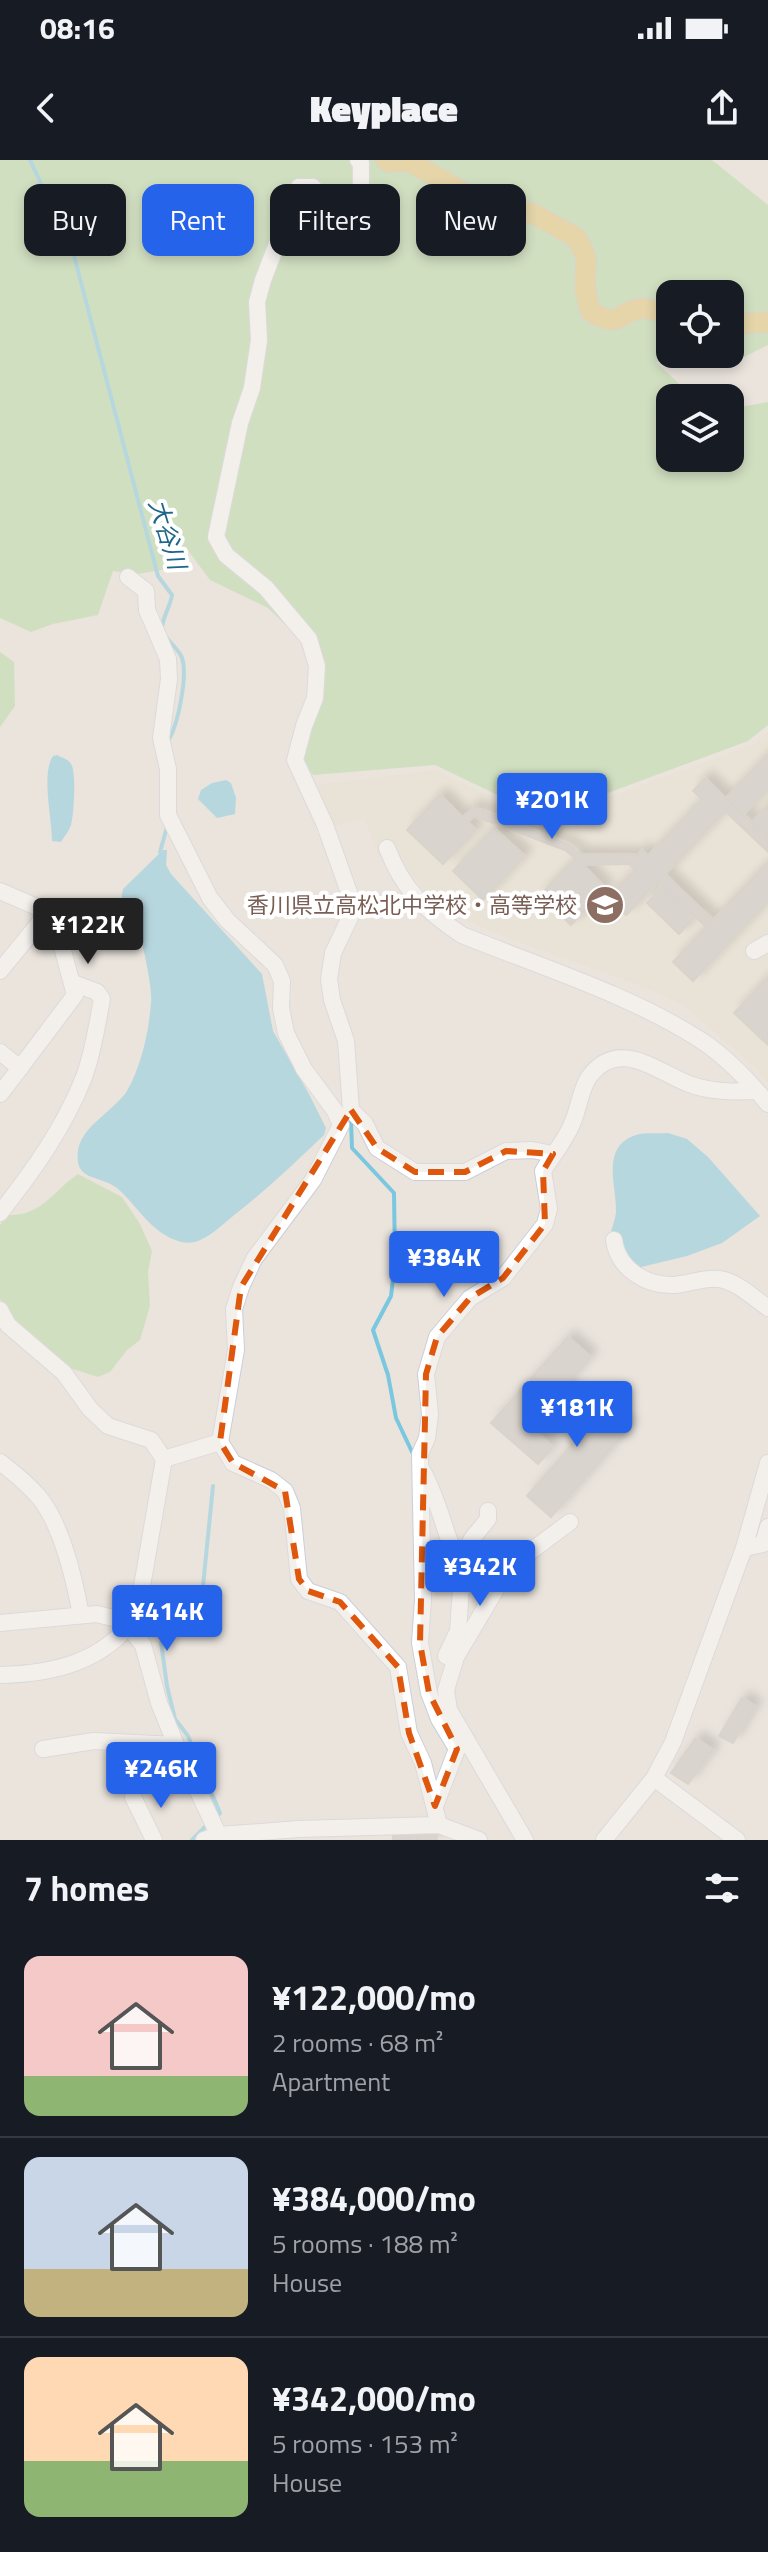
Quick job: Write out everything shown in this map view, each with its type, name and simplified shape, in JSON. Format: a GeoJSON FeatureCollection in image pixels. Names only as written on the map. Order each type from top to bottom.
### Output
{"type":"FeatureCollection","features":[{"type":"Feature","properties":{"kind":"main road"},"geometry":{"type":"LineString","coordinates":[[386,160],[408,161],[487,205],[532,213],[577,238],[586,258],[585,289],[590,311],[604,320],[620,318],[639,308],[656,311]]}},
{"type":"Feature","properties":{"kind":"main road"},"geometry":{"type":"LineString","coordinates":[[744,323],[768,322]]}},
{"type":"Feature","properties":{"kind":"street"},"geometry":{"type":"LineString","coordinates":[[358,160],[361,163],[360,200],[354,209],[341,217],[313,187],[299,187],[263,280],[257,302],[259,340],[252,388],[240,423],[216,537],[226,555],[266,588],[309,639],[317,666],[315,698],[295,760],[325,825],[353,911],[333,953],[329,979],[332,1000],[346,1041],[351,1110],[313,1180],[254,1259],[241,1287],[234,1309],[236,1350],[220,1442],[233,1463],[271,1480],[285,1491],[292,1508],[299,1579],[308,1591],[340,1602],[398,1667],[409,1733],[423,1763],[439,1825]]}},
{"type":"Feature","properties":{"kind":"street"},"geometry":{"type":"LineString","coordinates":[[128,577],[146,591],[147,610],[168,659],[169,679],[161,738],[168,769],[168,815],[210,898],[227,920],[275,965],[282,981],[282,1018],[286,1033],[304,1069],[335,1111],[341,1125]]}},
{"type":"Feature","properties":{"kind":"street"},"geometry":{"type":"LineString","coordinates":[[387,848],[396,871],[413,896],[462,935],[665,1020],[704,1042],[768,1104]]}},
{"type":"Feature","properties":{"kind":"street"},"geometry":{"type":"LineString","coordinates":[[0,891],[53,914],[75,995],[0,1094]]}},
{"type":"Feature","properties":{"kind":"street"},"geometry":{"type":"LineString","coordinates":[[0,971],[49,911]]}},
{"type":"Feature","properties":{"kind":"street"},"geometry":{"type":"LineString","coordinates":[[0,1213],[36,1166],[65,1119],[85,1075],[102,999],[97,992],[73,983]]}},
{"type":"Feature","properties":{"kind":"street"},"geometry":{"type":"LineString","coordinates":[[0,1052],[20,1068]]}},
{"type":"Feature","properties":{"kind":"street"},"geometry":{"type":"LineString","coordinates":[[525,1840],[462,1745],[439,1719],[420,1643],[423,1600],[420,1454],[427,1438],[430,1414],[426,1374],[437,1337],[470,1298],[503,1278],[545,1224],[549,1209],[543,1171],[575,1119],[587,1080],[607,1061],[639,1059],[697,1086],[730,1092],[756,1091]]}},
{"type":"Feature","properties":{"kind":"street"},"geometry":{"type":"LineString","coordinates":[[351,1110],[365,1124],[377,1148],[415,1172],[465,1172],[506,1151],[532,1150],[553,1154]]}},
{"type":"Feature","properties":{"kind":"street"},"geometry":{"type":"LineString","coordinates":[[614,1240],[616,1255],[627,1269],[641,1277],[665,1285],[719,1279],[768,1308]]}},
{"type":"Feature","properties":{"kind":"street"},"geometry":{"type":"LineString","coordinates":[[0,1310],[8,1325],[64,1373],[90,1409],[108,1426],[151,1440],[164,1459],[137,1615],[129,1627],[111,1644],[66,1668],[0,1675]]}},
{"type":"Feature","properties":{"kind":"street"},"geometry":{"type":"LineString","coordinates":[[164,1459],[220,1442]]}},
{"type":"Feature","properties":{"kind":"street"},"geometry":{"type":"LineString","coordinates":[[0,1462],[37,1494],[51,1513],[81,1615]]}},
{"type":"Feature","properties":{"kind":"street"},"geometry":{"type":"LineString","coordinates":[[604,1840],[654,1778],[678,1730],[744,1548],[768,1463]]}},
{"type":"Feature","properties":{"kind":"street"},"geometry":{"type":"LineString","coordinates":[[421,1468],[433,1490],[462,1573]]}},
{"type":"Feature","properties":{"kind":"street"},"geometry":{"type":"LineString","coordinates":[[433,1704],[437,1677],[458,1631],[462,1573],[471,1540],[488,1519],[488,1511]]}},
{"type":"Feature","properties":{"kind":"street"},"geometry":{"type":"LineString","coordinates":[[435,1806],[462,1745],[449,1710],[446,1690],[456,1657],[498,1586],[531,1551],[570,1522]]}},
{"type":"Feature","properties":{"kind":"street"},"geometry":{"type":"LineString","coordinates":[[744,1548],[763,1544],[768,1527]]}},
{"type":"Feature","properties":{"kind":"street"},"geometry":{"type":"LineString","coordinates":[[0,1623],[97,1614],[121,1620],[129,1627],[143,1645],[159,1703],[215,1838],[299,1829],[439,1825],[479,1840]]}},
{"type":"Feature","properties":{"kind":"street"},"geometry":{"type":"LineString","coordinates":[[43,1749],[94,1741],[176,1745]]}},
{"type":"Feature","properties":{"kind":"street"},"geometry":{"type":"LineString","coordinates":[[654,1778],[737,1840]]}},
{"type":"Feature","properties":{"kind":"street"},"geometry":{"type":"LineString","coordinates":[[133,1797],[154,1840]]}},
{"type":"Feature","properties":{"kind":"highlighted area"},"geometry":{"type":"Polygon","coordinates":[[[351,1110],[377,1148],[415,1172],[465,1172],[506,1151],[553,1154],[543,1171],[545,1224],[503,1278],[470,1298],[437,1337],[426,1374],[420,1643],[429,1693],[457,1749],[435,1806],[409,1733],[398,1667],[340,1602],[308,1591],[299,1579],[285,1491],[233,1463],[220,1442],[241,1287],[351,1110]]]}},
{"type":"Feature","properties":{"kind":"shaded area","name":"香川県立高松北中学校・高等学校"},"geometry":{"type":"Polygon","coordinates":[[[768,732],[768,1084],[757,1069],[683,1005],[644,987],[507,938],[461,918],[425,892],[397,854],[379,857],[364,818],[333,826],[318,785],[435,770],[543,821],[755,744],[768,732]]]}},
{"type":"Feature","properties":{"kind":"green space"},"geometry":{"type":"Polygon","coordinates":[[[0,160],[712,160],[768,205],[768,345],[744,357],[744,280],[656,280],[656,368],[662,368],[679,384],[656,384],[656,472],[744,472],[744,406],[768,402],[768,725],[748,741],[543,817],[435,765],[313,775],[300,758],[322,703],[320,658],[268,608],[210,580],[187,549],[168,569],[137,574],[113,571],[98,615],[31,632],[0,618],[0,160]]]}},
{"type":"Feature","properties":{"kind":"green space"},"geometry":{"type":"Polygon","coordinates":[[[0,652],[14,662],[15,706],[0,727],[0,652]]]}},
{"type":"Feature","properties":{"kind":"green space"},"geometry":{"type":"Polygon","coordinates":[[[78,1174],[122,1197],[140,1224],[152,1251],[148,1272],[150,1306],[140,1340],[127,1350],[110,1372],[98,1377],[70,1368],[13,1321],[0,1299],[0,1225],[7,1215],[29,1212],[46,1202],[78,1174]]]}},
{"type":"Feature","properties":{"kind":"water"},"geometry":{"type":"Polygon","coordinates":[[[57,755],[71,764],[74,778],[72,820],[61,842],[52,841],[47,785],[50,764],[53,756],[57,755]]]}},
{"type":"Feature","properties":{"kind":"water"},"geometry":{"type":"Polygon","coordinates":[[[226,780],[231,783],[236,798],[235,814],[217,818],[198,799],[201,790],[212,783],[226,780]]]}},
{"type":"Feature","properties":{"kind":"water"},"geometry":{"type":"Polygon","coordinates":[[[163,850],[167,850],[166,865],[171,874],[262,974],[273,1031],[326,1128],[324,1135],[257,1197],[212,1233],[190,1243],[170,1238],[161,1232],[117,1188],[84,1173],[78,1161],[80,1142],[91,1126],[127,1091],[144,1048],[151,1003],[149,980],[142,943],[123,910],[122,898],[123,889],[163,850]]]}},
{"type":"Feature","properties":{"kind":"water"},"geometry":{"type":"Polygon","coordinates":[[[668,1133],[687,1139],[708,1157],[760,1216],[722,1243],[687,1256],[633,1269],[620,1254],[622,1236],[611,1231],[616,1213],[614,1158],[625,1141],[636,1135],[668,1133]]]}},
{"type":"Feature","properties":{"kind":"building"},"geometry":{"type":"Polygon","coordinates":[[[768,754],[768,789],[743,815],[726,798],[768,754]]]}},
{"type":"Feature","properties":{"kind":"building"},"geometry":{"type":"Polygon","coordinates":[[[705,778],[732,804],[626,915],[607,898],[635,870],[629,864],[642,850],[648,856],[702,799],[693,791],[705,778]]]}},
{"type":"Feature","properties":{"kind":"building"},"geometry":{"type":"Polygon","coordinates":[[[440,795],[476,830],[443,864],[407,830],[440,795]]]}},
{"type":"Feature","properties":{"kind":"building"},"geometry":{"type":"Polygon","coordinates":[[[732,804],[768,838],[768,852],[725,811],[732,804]]]}},
{"type":"Feature","properties":{"kind":"building"},"geometry":{"type":"Polygon","coordinates":[[[768,805],[768,838],[752,822],[768,805]]]}},
{"type":"Feature","properties":{"kind":"building"},"geometry":{"type":"Polygon","coordinates":[[[474,807],[568,844],[581,854],[637,855],[629,864],[583,865],[565,850],[474,816],[468,822],[463,817],[474,807]]]}},
{"type":"Feature","properties":{"kind":"building"},"geometry":{"type":"Polygon","coordinates":[[[494,828],[525,856],[483,900],[453,871],[494,828]]]}},
{"type":"Feature","properties":{"kind":"building"},"geometry":{"type":"Polygon","coordinates":[[[576,858],[606,888],[571,925],[540,895],[576,858]]]}},
{"type":"Feature","properties":{"kind":"building"},"geometry":{"type":"Polygon","coordinates":[[[768,862],[768,901],[693,981],[673,962],[768,862]]]}},
{"type":"Feature","properties":{"kind":"building"},"geometry":{"type":"Polygon","coordinates":[[[665,874],[713,920],[706,927],[658,881],[665,874]]]}},
{"type":"Feature","properties":{"kind":"building"},"geometry":{"type":"Polygon","coordinates":[[[663,886],[695,917],[679,934],[647,903],[663,886]]]}},
{"type":"Feature","properties":{"kind":"building"},"geometry":{"type":"Polygon","coordinates":[[[768,977],[768,1045],[734,1013],[768,977]]]}},
{"type":"Feature","properties":{"kind":"building"},"geometry":{"type":"Polygon","coordinates":[[[568,1337],[591,1357],[530,1426],[553,1447],[538,1464],[491,1423],[568,1337]]]}},
{"type":"Feature","properties":{"kind":"building"},"geometry":{"type":"Polygon","coordinates":[[[564,1387],[597,1416],[606,1406],[630,1427],[551,1517],[527,1496],[578,1438],[545,1409],[564,1387]]]}},
{"type":"Feature","properties":{"kind":"building"},"geometry":{"type":"Polygon","coordinates":[[[742,1698],[755,1706],[733,1743],[719,1736],[742,1698]]]}},
{"type":"Feature","properties":{"kind":"building"},"geometry":{"type":"Polygon","coordinates":[[[696,1738],[713,1750],[688,1784],[671,1773],[696,1738]]]}},
{"type":"Feature","properties":{"kind":"building"},"geometry":{"type":"Polygon","coordinates":[[[436,1831],[437,1840],[393,1840],[393,1833],[436,1831]]]}},
{"type":"Feature","properties":{"kind":"waterway","name":"大谷川"},"geometry":{"type":"LineString","coordinates":[[30,160],[73,252],[158,576],[172,595],[162,630]]}},
{"type":"Feature","properties":{"kind":"waterway","name":"大谷川"},"geometry":{"type":"LineString","coordinates":[[167,638],[181,655],[184,666],[178,712],[168,741]]}},
{"type":"Feature","properties":{"kind":"waterway"},"geometry":{"type":"LineString","coordinates":[[160,852],[167,827]]}},
{"type":"Feature","properties":{"kind":"waterway"},"geometry":{"type":"LineString","coordinates":[[351,1121],[352,1148],[394,1193],[395,1262],[391,1296],[373,1330],[388,1375],[396,1418],[413,1454]]}},
{"type":"Feature","properties":{"kind":"waterway","name":"大谷川"},"geometry":{"type":"LineString","coordinates":[[213,1486],[202,1596],[185,1622],[161,1642],[175,1719],[188,1736],[220,1813],[216,1817]]}},
{"type":"Feature","properties":{"kind":"waterway","name":"大谷川"},"geometry":{"type":"LineString","coordinates":[[192,1840],[209,1823]]}},
{"type":"Feature","properties":{"kind":"place","name":"香川県立高松北中学校・高等学校"},"geometry":{"type":"Point","coordinates":[605,905]}}]}
